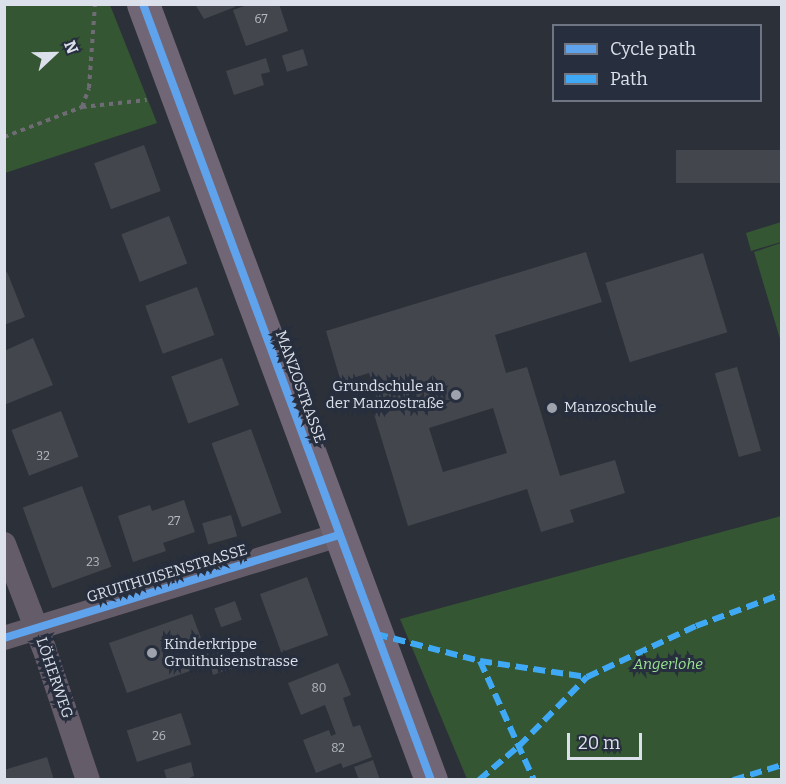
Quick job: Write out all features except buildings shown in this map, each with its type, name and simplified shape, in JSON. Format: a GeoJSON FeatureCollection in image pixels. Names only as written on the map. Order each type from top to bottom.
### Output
{"type":"FeatureCollection","features":[{"type":"Feature","properties":{"kind":"street","name":"MANZOSTRASSE"},"geometry":{"type":"LineString","coordinates":[[143,4],[430,780]]}},
{"type":"Feature","properties":{"kind":"street","name":"GRUITHUISENSTRASSE"},"geometry":{"type":"LineString","coordinates":[[4,638],[338,535]]}},
{"type":"Feature","properties":{"kind":"street","name":"LÖHERWEG"},"geometry":{"type":"LineString","coordinates":[[4,544],[36,628],[88,780]]}},
{"type":"Feature","properties":{"kind":"path"},"geometry":{"type":"LineString","coordinates":[[82,107],[89,88],[95,4]]}},
{"type":"Feature","properties":{"kind":"path"},"geometry":{"type":"LineString","coordinates":[[4,137],[82,107],[156,98]]}},
{"type":"Feature","properties":{"kind":"green space"},"geometry":{"type":"Polygon","coordinates":[[[7,4],[110,5],[157,123],[5,173],[4,6],[7,4]]]}},
{"type":"Feature","properties":{"kind":"green space"},"geometry":{"type":"Polygon","coordinates":[[[781,222],[781,242],[751,251],[746,233],[781,222]]]}},
{"type":"Feature","properties":{"kind":"green space"},"geometry":{"type":"Polygon","coordinates":[[[782,243],[781,342],[754,252],[782,243]]]}},
{"type":"Feature","properties":{"kind":"green space","name":"Angerlohe"},"geometry":{"type":"Polygon","coordinates":[[[781,516],[781,779],[467,779],[400,619],[781,516]]]}},
{"type":"Feature","properties":{"kind":"marked path"},"geometry":{"type":"LineString","coordinates":[[376,634],[480,661],[587,677],[696,626],[782,594]]}},
{"type":"Feature","properties":{"kind":"marked path"},"geometry":{"type":"LineString","coordinates":[[480,661],[534,780]]}},
{"type":"Feature","properties":{"kind":"marked path"},"geometry":{"type":"LineString","coordinates":[[479,780],[519,746],[587,677]]}},
{"type":"Feature","properties":{"kind":"marked path"},"geometry":{"type":"LineString","coordinates":[[733,780],[782,765]]}},
{"type":"Feature","properties":{"kind":"cycle path"},"geometry":{"type":"LineString","coordinates":[[143,4],[431,780]]}},
{"type":"Feature","properties":{"kind":"cycle path"},"geometry":{"type":"LineString","coordinates":[[4,638],[338,535]]}},
{"type":"Feature","properties":{"kind":"place","name":"Grundschule an der Manzostraße"},"geometry":{"type":"Point","coordinates":[456,395]}},
{"type":"Feature","properties":{"kind":"place","name":"Manzoschule"},"geometry":{"type":"Point","coordinates":[552,408]}},
{"type":"Feature","properties":{"kind":"place","name":"Kinderkrippe Gruithuisenstrasse"},"geometry":{"type":"Point","coordinates":[152,653]}}]}
